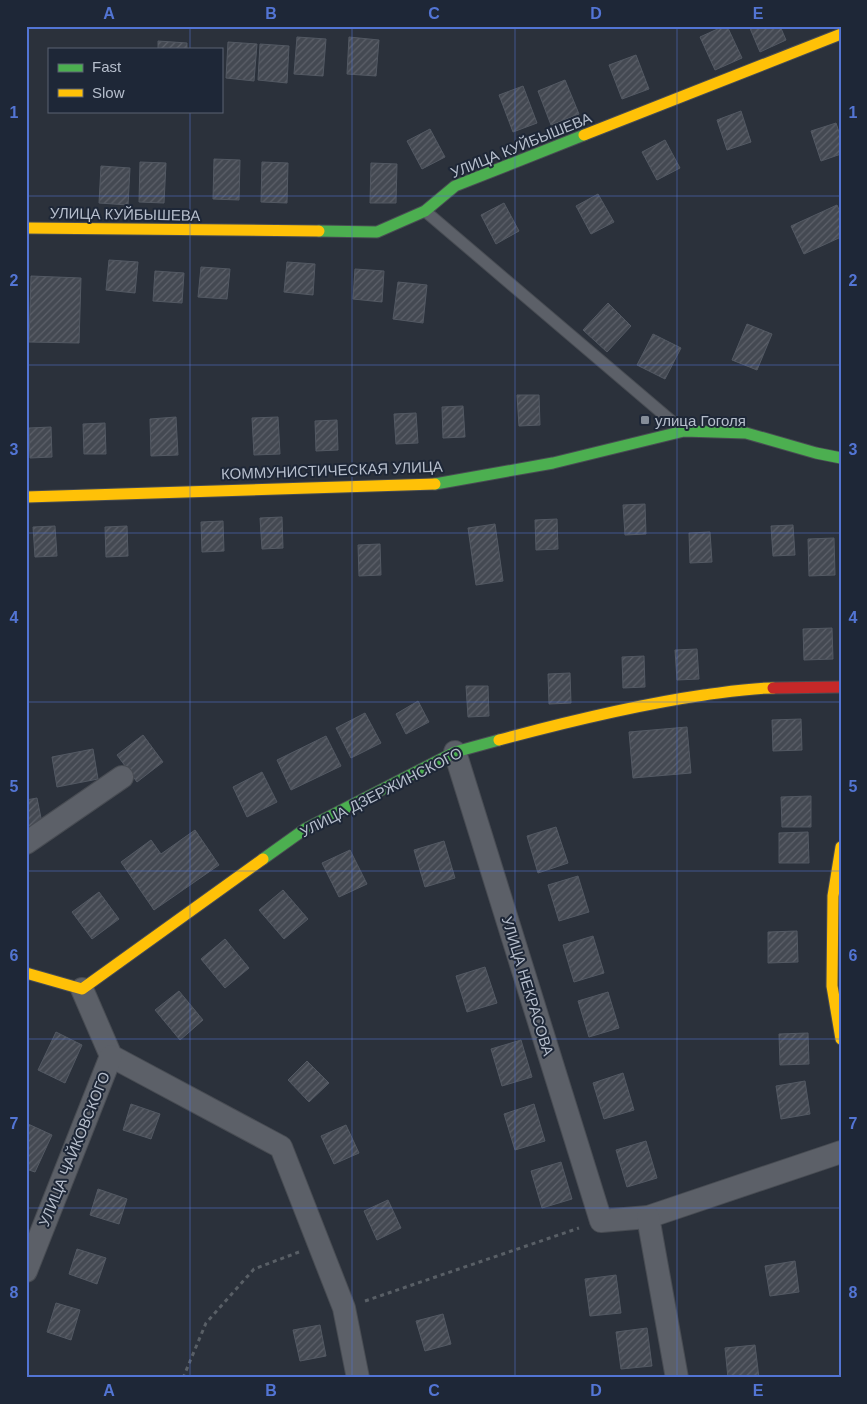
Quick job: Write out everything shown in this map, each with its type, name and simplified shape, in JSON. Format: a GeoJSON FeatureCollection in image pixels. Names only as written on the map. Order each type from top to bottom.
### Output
{"type":"FeatureCollection","features":[{"type":"Feature","properties":{"kind":"street","name":"УЛИЦА КУЙБЫШЕВА"},"geometry":{"type":"LineString","coordinates":[[26,228],[377,232],[425,211],[455,186],[841,34]]}},
{"type":"Feature","properties":{"kind":"street","name":"КОММУНИСТИЧЕСКАЯ УЛИЦА"},"geometry":{"type":"LineString","coordinates":[[26,497],[434,484],[553,463],[684,431],[746,433],[816,453],[841,458]]}},
{"type":"Feature","properties":{"kind":"street","name":"УЛИЦА ДЗЕРЖИНСКОГО"},"geometry":{"type":"LineString","coordinates":[[82,989],[305,829],[455,752],[558,724],[668,700],[756,688],[841,687]]}},
{"type":"Feature","properties":{"kind":"street","name":"УЛИЦА НЕКРАСОВА"},"geometry":{"type":"LineString","coordinates":[[455,752],[601,1221]]}},
{"type":"Feature","properties":{"kind":"street"},"geometry":{"type":"LineString","coordinates":[[26,843],[122,777]]}},
{"type":"Feature","properties":{"kind":"street"},"geometry":{"type":"LineString","coordinates":[[841,847],[833,896],[832,986],[841,1039]]}},
{"type":"Feature","properties":{"kind":"street"},"geometry":{"type":"LineString","coordinates":[[26,973],[82,989],[110,1056],[281,1147],[344,1308],[358,1378]]}},
{"type":"Feature","properties":{"kind":"street","name":"УЛИЦА ЧАЙКОВСКОГО"},"geometry":{"type":"LineString","coordinates":[[28,1261],[110,1056]]}},
{"type":"Feature","properties":{"kind":"street"},"geometry":{"type":"LineString","coordinates":[[601,1221],[648,1217],[841,1152]]}},
{"type":"Feature","properties":{"kind":"street"},"geometry":{"type":"LineString","coordinates":[[648,1217],[677,1378]]}},
{"type":"Feature","properties":{"kind":"lane"},"geometry":{"type":"LineString","coordinates":[[425,211],[684,431]]}},
{"type":"Feature","properties":{"kind":"path"},"geometry":{"type":"LineString","coordinates":[[344,1308],[601,1221]]}},
{"type":"Feature","properties":{"kind":"path"},"geometry":{"type":"LineString","coordinates":[[183,1378],[206,1324],[254,1269],[319,1244]]}},
{"type":"Feature","properties":{"kind":"building"},"geometry":{"type":"Polygon","coordinates":[[[727,26],[742,58],[715,70],[700,37],[727,26]]]}},
{"type":"Feature","properties":{"kind":"building"},"geometry":{"type":"Polygon","coordinates":[[[749,26],[780,26],[786,40],[760,52],[749,26]]]}},
{"type":"Feature","properties":{"kind":"building"},"geometry":{"type":"Polygon","coordinates":[[[297,37],[326,39],[323,76],[294,74],[297,37]]]}},
{"type":"Feature","properties":{"kind":"building"},"geometry":{"type":"Polygon","coordinates":[[[349,37],[379,40],[376,76],[347,74],[349,37]]]}},
{"type":"Feature","properties":{"kind":"building"},"geometry":{"type":"Polygon","coordinates":[[[158,41],[187,43],[187,48],[158,48],[158,41]]]}},
{"type":"Feature","properties":{"kind":"building"},"geometry":{"type":"Polygon","coordinates":[[[228,42],[257,44],[254,81],[226,78],[228,42]]]}},
{"type":"Feature","properties":{"kind":"building"},"geometry":{"type":"Polygon","coordinates":[[[260,44],[289,46],[287,83],[258,80],[260,44]]]}},
{"type":"Feature","properties":{"kind":"building"},"geometry":{"type":"Polygon","coordinates":[[[636,55],[649,89],[622,99],[609,65],[636,55]]]}},
{"type":"Feature","properties":{"kind":"building"},"geometry":{"type":"Polygon","coordinates":[[[565,80],[579,114],[551,125],[538,91],[565,80]]]}},
{"type":"Feature","properties":{"kind":"building"},"geometry":{"type":"Polygon","coordinates":[[[523,86],[537,123],[513,132],[499,95],[523,86]]]}},
{"type":"Feature","properties":{"kind":"building"},"geometry":{"type":"Polygon","coordinates":[[[741,111],[751,142],[727,150],[717,120],[741,111]]]}},
{"type":"Feature","properties":{"kind":"building"},"geometry":{"type":"Polygon","coordinates":[[[836,123],[841,138],[841,154],[821,161],[811,131],[836,123]]]}},
{"type":"Feature","properties":{"kind":"building"},"geometry":{"type":"Polygon","coordinates":[[[430,129],[445,157],[422,169],[407,141],[430,129]]]}},
{"type":"Feature","properties":{"kind":"building"},"geometry":{"type":"Polygon","coordinates":[[[665,140],[680,168],[657,180],[642,152],[665,140]]]}},
{"type":"Feature","properties":{"kind":"building"},"geometry":{"type":"Polygon","coordinates":[[[214,159],[240,160],[239,200],[213,199],[214,159]]]}},
{"type":"Feature","properties":{"kind":"building"},"geometry":{"type":"Polygon","coordinates":[[[140,162],[166,163],[164,203],[139,202],[140,162]]]}},
{"type":"Feature","properties":{"kind":"building"},"geometry":{"type":"Polygon","coordinates":[[[262,162],[288,163],[287,203],[261,202],[262,162]]]}},
{"type":"Feature","properties":{"kind":"building"},"geometry":{"type":"Polygon","coordinates":[[[371,163],[397,164],[396,203],[370,203],[371,163]]]}},
{"type":"Feature","properties":{"kind":"building"},"geometry":{"type":"Polygon","coordinates":[[[101,166],[130,168],[128,205],[99,203],[101,166]]]}},
{"type":"Feature","properties":{"kind":"building"},"geometry":{"type":"Polygon","coordinates":[[[598,194],[614,222],[591,234],[576,206],[598,194]]]}},
{"type":"Feature","properties":{"kind":"building"},"geometry":{"type":"Polygon","coordinates":[[[504,203],[519,231],[496,244],[481,215],[504,203]]]}},
{"type":"Feature","properties":{"kind":"building"},"geometry":{"type":"Polygon","coordinates":[[[837,205],[841,214],[841,237],[804,254],[791,226],[837,205]]]}},
{"type":"Feature","properties":{"kind":"building"},"geometry":{"type":"Polygon","coordinates":[[[109,260],[138,262],[135,293],[106,290],[109,260]]]}},
{"type":"Feature","properties":{"kind":"building"},"geometry":{"type":"Polygon","coordinates":[[[287,262],[315,264],[313,295],[284,292],[287,262]]]}},
{"type":"Feature","properties":{"kind":"building"},"geometry":{"type":"Polygon","coordinates":[[[201,267],[230,269],[227,299],[198,297],[201,267]]]}},
{"type":"Feature","properties":{"kind":"building"},"geometry":{"type":"Polygon","coordinates":[[[355,269],[384,271],[382,302],[353,299],[355,269]]]}},
{"type":"Feature","properties":{"kind":"building"},"geometry":{"type":"Polygon","coordinates":[[[155,271],[184,273],[182,303],[153,301],[155,271]]]}},
{"type":"Feature","properties":{"kind":"building"},"geometry":{"type":"Polygon","coordinates":[[[31,276],[81,278],[79,343],[29,342],[31,276]]]}},
{"type":"Feature","properties":{"kind":"building"},"geometry":{"type":"Polygon","coordinates":[[[398,282],[427,285],[423,323],[393,319],[398,282]]]}},
{"type":"Feature","properties":{"kind":"building"},"geometry":{"type":"Polygon","coordinates":[[[608,303],[631,326],[607,352],[583,330],[608,303]]]}},
{"type":"Feature","properties":{"kind":"building"},"geometry":{"type":"Polygon","coordinates":[[[747,324],[772,334],[757,370],[732,360],[747,324]]]}},
{"type":"Feature","properties":{"kind":"building"},"geometry":{"type":"Polygon","coordinates":[[[653,334],[681,348],[665,379],[637,365],[653,334]]]}},
{"type":"Feature","properties":{"kind":"building"},"geometry":{"type":"Polygon","coordinates":[[[517,395],[539,395],[540,425],[519,426],[517,395]]]}},
{"type":"Feature","properties":{"kind":"building"},"geometry":{"type":"Polygon","coordinates":[[[463,406],[465,437],[443,438],[442,407],[463,406]]]}},
{"type":"Feature","properties":{"kind":"building"},"geometry":{"type":"Polygon","coordinates":[[[416,413],[418,443],[396,444],[394,414],[416,413]]]}},
{"type":"Feature","properties":{"kind":"building"},"geometry":{"type":"Polygon","coordinates":[[[176,417],[178,455],[151,456],[150,419],[176,417]]]}},
{"type":"Feature","properties":{"kind":"building"},"geometry":{"type":"Polygon","coordinates":[[[278,417],[280,454],[254,455],[252,418],[278,417]]]}},
{"type":"Feature","properties":{"kind":"building"},"geometry":{"type":"Polygon","coordinates":[[[337,420],[338,450],[316,451],[315,421],[337,420]]]}},
{"type":"Feature","properties":{"kind":"building"},"geometry":{"type":"Polygon","coordinates":[[[105,423],[106,454],[84,454],[83,424],[105,423]]]}},
{"type":"Feature","properties":{"kind":"building"},"geometry":{"type":"Polygon","coordinates":[[[51,427],[52,457],[30,458],[29,428],[51,427]]]}},
{"type":"Feature","properties":{"kind":"building"},"geometry":{"type":"Polygon","coordinates":[[[645,504],[646,534],[625,535],[623,505],[645,504]]]}},
{"type":"Feature","properties":{"kind":"building"},"geometry":{"type":"Polygon","coordinates":[[[282,517],[283,548],[262,549],[260,518],[282,517]]]}},
{"type":"Feature","properties":{"kind":"building"},"geometry":{"type":"Polygon","coordinates":[[[557,519],[558,549],[536,550],[535,520],[557,519]]]}},
{"type":"Feature","properties":{"kind":"building"},"geometry":{"type":"Polygon","coordinates":[[[223,521],[224,551],[202,552],[201,522],[223,521]]]}},
{"type":"Feature","properties":{"kind":"building"},"geometry":{"type":"Polygon","coordinates":[[[495,524],[503,581],[476,585],[468,528],[495,524]]]}},
{"type":"Feature","properties":{"kind":"building"},"geometry":{"type":"Polygon","coordinates":[[[793,525],[795,555],[773,556],[771,526],[793,525]]]}},
{"type":"Feature","properties":{"kind":"building"},"geometry":{"type":"Polygon","coordinates":[[[55,526],[57,556],[35,557],[33,527],[55,526]]]}},
{"type":"Feature","properties":{"kind":"building"},"geometry":{"type":"Polygon","coordinates":[[[127,526],[128,556],[106,557],[105,527],[127,526]]]}},
{"type":"Feature","properties":{"kind":"building"},"geometry":{"type":"Polygon","coordinates":[[[710,532],[712,562],[690,563],[689,533],[710,532]]]}},
{"type":"Feature","properties":{"kind":"building"},"geometry":{"type":"Polygon","coordinates":[[[834,538],[835,575],[809,576],[808,539],[834,538]]]}},
{"type":"Feature","properties":{"kind":"building"},"geometry":{"type":"Polygon","coordinates":[[[380,544],[381,575],[359,576],[358,545],[380,544]]]}},
{"type":"Feature","properties":{"kind":"building"},"geometry":{"type":"Polygon","coordinates":[[[832,628],[833,659],[804,660],[803,629],[832,628]]]}},
{"type":"Feature","properties":{"kind":"building"},"geometry":{"type":"Polygon","coordinates":[[[697,649],[699,679],[677,680],[675,650],[697,649]]]}},
{"type":"Feature","properties":{"kind":"building"},"geometry":{"type":"Polygon","coordinates":[[[644,656],[645,687],[623,688],[622,657],[644,656]]]}},
{"type":"Feature","properties":{"kind":"building"},"geometry":{"type":"Polygon","coordinates":[[[570,673],[571,703],[549,704],[548,674],[570,673]]]}},
{"type":"Feature","properties":{"kind":"building"},"geometry":{"type":"Polygon","coordinates":[[[466,686],[488,686],[489,716],[468,717],[466,686]]]}},
{"type":"Feature","properties":{"kind":"building"},"geometry":{"type":"Polygon","coordinates":[[[418,701],[429,722],[406,734],[396,714],[418,701]]]}},
{"type":"Feature","properties":{"kind":"building"},"geometry":{"type":"Polygon","coordinates":[[[365,713],[381,743],[351,758],[336,728],[365,713]]]}},
{"type":"Feature","properties":{"kind":"building"},"geometry":{"type":"Polygon","coordinates":[[[801,719],[802,750],[773,751],[772,720],[801,719]]]}},
{"type":"Feature","properties":{"kind":"building"},"geometry":{"type":"Polygon","coordinates":[[[687,727],[691,773],[633,778],[629,732],[687,727]]]}},
{"type":"Feature","properties":{"kind":"building"},"geometry":{"type":"Polygon","coordinates":[[[143,735],[163,762],[137,782],[117,755],[143,735]]]}},
{"type":"Feature","properties":{"kind":"building"},"geometry":{"type":"Polygon","coordinates":[[[326,736],[341,766],[291,790],[277,760],[326,736]]]}},
{"type":"Feature","properties":{"kind":"building"},"geometry":{"type":"Polygon","coordinates":[[[93,749],[98,779],[57,787],[52,757],[93,749]]]}},
{"type":"Feature","properties":{"kind":"building"},"geometry":{"type":"Polygon","coordinates":[[[262,772],[277,802],[247,817],[233,787],[262,772]]]}},
{"type":"Feature","properties":{"kind":"building"},"geometry":{"type":"Polygon","coordinates":[[[811,796],[811,827],[782,827],[781,797],[811,796]]]}},
{"type":"Feature","properties":{"kind":"building"},"geometry":{"type":"Polygon","coordinates":[[[37,798],[43,828],[26,831],[26,800],[37,798]]]}},
{"type":"Feature","properties":{"kind":"building"},"geometry":{"type":"Polygon","coordinates":[[[556,827],[568,863],[538,873],[527,836],[556,827]]]}},
{"type":"Feature","properties":{"kind":"building"},"geometry":{"type":"Polygon","coordinates":[[[195,830],[219,865],[154,910],[121,862],[151,840],[161,854],[195,830]]]}},
{"type":"Feature","properties":{"kind":"building"},"geometry":{"type":"Polygon","coordinates":[[[808,832],[809,863],[779,863],[779,833],[808,832]]]}},
{"type":"Feature","properties":{"kind":"building"},"geometry":{"type":"Polygon","coordinates":[[[444,841],[455,878],[425,887],[414,850],[444,841]]]}},
{"type":"Feature","properties":{"kind":"building"},"geometry":{"type":"Polygon","coordinates":[[[350,850],[367,884],[339,897],[322,863],[350,850]]]}},
{"type":"Feature","properties":{"kind":"building"},"geometry":{"type":"Polygon","coordinates":[[[578,876],[589,912],[559,921],[548,885],[578,876]]]}},
{"type":"Feature","properties":{"kind":"building"},"geometry":{"type":"Polygon","coordinates":[[[283,890],[308,919],[284,939],[259,910],[283,890]]]}},
{"type":"Feature","properties":{"kind":"building"},"geometry":{"type":"Polygon","coordinates":[[[99,892],[119,919],[92,939],[72,912],[99,892]]]}},
{"type":"Feature","properties":{"kind":"building"},"geometry":{"type":"Polygon","coordinates":[[[797,931],[798,962],[768,963],[768,932],[797,931]]]}},
{"type":"Feature","properties":{"kind":"building"},"geometry":{"type":"Polygon","coordinates":[[[593,936],[604,973],[574,982],[563,945],[593,936]]]}},
{"type":"Feature","properties":{"kind":"building"},"geometry":{"type":"Polygon","coordinates":[[[225,939],[249,968],[225,988],[201,959],[225,939]]]}},
{"type":"Feature","properties":{"kind":"building"},"geometry":{"type":"Polygon","coordinates":[[[485,967],[497,1003],[467,1012],[456,976],[485,967]]]}},
{"type":"Feature","properties":{"kind":"building"},"geometry":{"type":"Polygon","coordinates":[[[179,991],[203,1020],[180,1040],[155,1010],[179,991]]]}},
{"type":"Feature","properties":{"kind":"building"},"geometry":{"type":"Polygon","coordinates":[[[608,992],[619,1028],[589,1037],[578,1001],[608,992]]]}},
{"type":"Feature","properties":{"kind":"building"},"geometry":{"type":"Polygon","coordinates":[[[56,1032],[82,1045],[65,1083],[38,1070],[56,1032]]]}},
{"type":"Feature","properties":{"kind":"building"},"geometry":{"type":"Polygon","coordinates":[[[808,1033],[809,1064],[780,1065],[779,1034],[808,1033]]]}},
{"type":"Feature","properties":{"kind":"building"},"geometry":{"type":"Polygon","coordinates":[[[521,1040],[532,1077],[502,1086],[491,1049],[521,1040]]]}},
{"type":"Feature","properties":{"kind":"building"},"geometry":{"type":"Polygon","coordinates":[[[307,1061],[329,1083],[309,1102],[288,1080],[307,1061]]]}},
{"type":"Feature","properties":{"kind":"building"},"geometry":{"type":"Polygon","coordinates":[[[623,1073],[634,1110],[604,1119],[593,1083],[623,1073]]]}},
{"type":"Feature","properties":{"kind":"building"},"geometry":{"type":"Polygon","coordinates":[[[805,1081],[810,1114],[781,1119],[776,1086],[805,1081]]]}},
{"type":"Feature","properties":{"kind":"building"},"geometry":{"type":"Polygon","coordinates":[[[131,1104],[160,1114],[151,1139],[123,1130],[131,1104]]]}},
{"type":"Feature","properties":{"kind":"building"},"geometry":{"type":"Polygon","coordinates":[[[534,1104],[545,1141],[515,1150],[504,1114],[534,1104]]]}},
{"type":"Feature","properties":{"kind":"building"},"geometry":{"type":"Polygon","coordinates":[[[26,1123],[52,1135],[35,1172],[26,1169],[26,1123]]]}},
{"type":"Feature","properties":{"kind":"building"},"geometry":{"type":"Polygon","coordinates":[[[346,1125],[359,1153],[334,1164],[321,1136],[346,1125]]]}},
{"type":"Feature","properties":{"kind":"building"},"geometry":{"type":"Polygon","coordinates":[[[646,1141],[657,1178],[627,1187],[616,1150],[646,1141]]]}},
{"type":"Feature","properties":{"kind":"building"},"geometry":{"type":"Polygon","coordinates":[[[561,1162],[572,1199],[542,1208],[531,1171],[561,1162]]]}},
{"type":"Feature","properties":{"kind":"building"},"geometry":{"type":"Polygon","coordinates":[[[98,1189],[127,1199],[119,1224],[90,1215],[98,1189]]]}},
{"type":"Feature","properties":{"kind":"building"},"geometry":{"type":"Polygon","coordinates":[[[388,1200],[401,1228],[377,1240],[364,1211],[388,1200]]]}},
{"type":"Feature","properties":{"kind":"building"},"geometry":{"type":"Polygon","coordinates":[[[77,1249],[106,1258],[97,1284],[69,1274],[77,1249]]]}},
{"type":"Feature","properties":{"kind":"building"},"geometry":{"type":"Polygon","coordinates":[[[795,1261],[799,1292],[770,1296],[765,1266],[795,1261]]]}},
{"type":"Feature","properties":{"kind":"building"},"geometry":{"type":"Polygon","coordinates":[[[616,1275],[621,1313],[590,1316],[585,1279],[616,1275]]]}},
{"type":"Feature","properties":{"kind":"building"},"geometry":{"type":"Polygon","coordinates":[[[56,1303],[80,1310],[71,1340],[47,1332],[56,1303]]]}},
{"type":"Feature","properties":{"kind":"building"},"geometry":{"type":"Polygon","coordinates":[[[443,1314],[451,1344],[425,1351],[416,1321],[443,1314]]]}},
{"type":"Feature","properties":{"kind":"building"},"geometry":{"type":"Polygon","coordinates":[[[320,1325],[326,1356],[300,1361],[293,1330],[320,1325]]]}},
{"type":"Feature","properties":{"kind":"building"},"geometry":{"type":"Polygon","coordinates":[[[647,1328],[652,1366],[621,1369],[616,1332],[647,1328]]]}},
{"type":"Feature","properties":{"kind":"building"},"geometry":{"type":"Polygon","coordinates":[[[755,1345],[759,1378],[728,1378],[725,1348],[755,1345]]]}},
{"type":"Feature","properties":{"kind":"traffic: fast"},"geometry":{"type":"LineString","coordinates":[[319,231],[377,232],[425,211],[455,186],[584,135]]}},
{"type":"Feature","properties":{"kind":"traffic: fast"},"geometry":{"type":"LineString","coordinates":[[435,484],[553,463],[684,431],[746,433],[816,453],[841,458]]}},
{"type":"Feature","properties":{"kind":"traffic: fast"},"geometry":{"type":"LineString","coordinates":[[263,859],[305,829],[455,752],[499,740]]}},
{"type":"Feature","properties":{"kind":"traffic: slow"},"geometry":{"type":"LineString","coordinates":[[584,135],[841,34]]}},
{"type":"Feature","properties":{"kind":"traffic: slow"},"geometry":{"type":"LineString","coordinates":[[26,228],[319,231]]}},
{"type":"Feature","properties":{"kind":"traffic: slow"},"geometry":{"type":"LineString","coordinates":[[26,497],[435,484]]}},
{"type":"Feature","properties":{"kind":"traffic: slow"},"geometry":{"type":"LineString","coordinates":[[499,740],[575,720],[678,699],[730,691],[773,688]]}},
{"type":"Feature","properties":{"kind":"traffic: slow"},"geometry":{"type":"LineString","coordinates":[[841,847],[833,896],[832,986],[841,1039]]}},
{"type":"Feature","properties":{"kind":"traffic: slow"},"geometry":{"type":"LineString","coordinates":[[26,973],[82,989],[263,859]]}},
{"type":"Feature","properties":{"kind":"traffic: jam"},"geometry":{"type":"LineString","coordinates":[[773,688],[841,687]]}},
{"type":"Feature","properties":{"kind":"place","name":"улица Гоголя"},"geometry":{"type":"Point","coordinates":[645,420]}}]}
